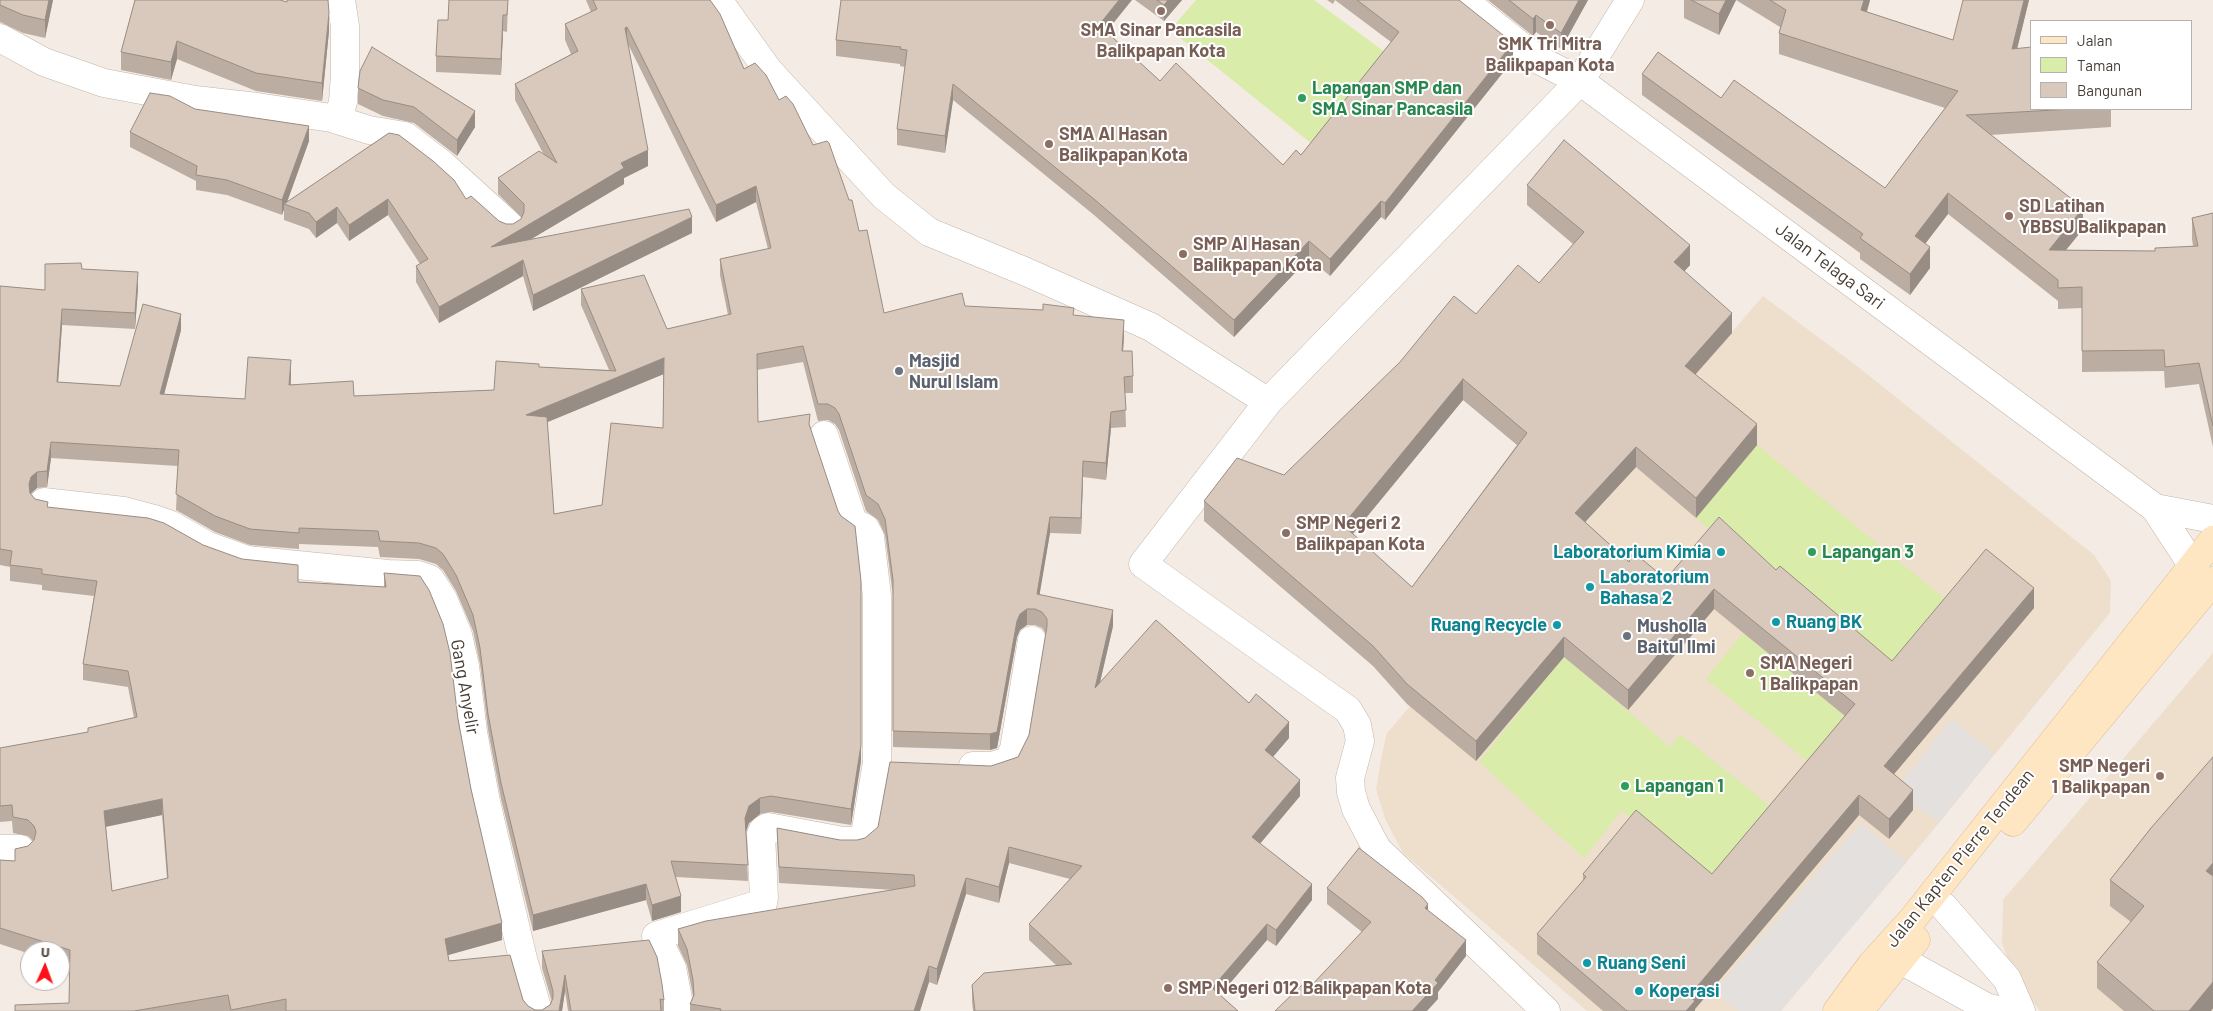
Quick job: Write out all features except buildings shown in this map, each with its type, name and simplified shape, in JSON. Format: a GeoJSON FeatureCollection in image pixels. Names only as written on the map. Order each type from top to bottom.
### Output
{"type":"FeatureCollection","features":[{"type":"Feature","properties":{"kind":"street"},"geometry":{"type":"LineString","coordinates":[[331,118],[340,112],[346,74],[345,26],[341,0]]}},
{"type":"Feature","properties":{"kind":"street"},"geometry":{"type":"LineString","coordinates":[[718,0],[768,70],[884,196],[929,232],[1024,270],[1151,327],[1268,402]]}},
{"type":"Feature","properties":{"kind":"street","name":"Jalan Telaga Sari"},"geometry":{"type":"LineString","coordinates":[[1463,0],[1537,60],[1580,81],[2155,508],[2203,574]]}},
{"type":"Feature","properties":{"kind":"street"},"geometry":{"type":"LineString","coordinates":[[1546,1011],[1377,849],[1356,809],[1351,792],[1350,778],[1360,741],[1357,725],[1348,710],[1143,564],[1268,402],[1580,81],[1630,0]]}},
{"type":"Feature","properties":{"kind":"street"},"geometry":{"type":"LineString","coordinates":[[0,38],[44,62],[104,82],[195,100],[331,118],[369,130],[405,136],[443,165],[509,225]]}},
{"type":"Feature","properties":{"kind":"street"},"geometry":{"type":"LineString","coordinates":[[678,1011],[678,999],[672,968],[656,936],[763,903],[761,834],[768,827],[844,841],[860,840],[865,835],[877,762],[877,596],[870,537],[865,528],[854,522],[824,435]]}},
{"type":"Feature","properties":{"kind":"street","name":"Gang Anyelir"},"geometry":{"type":"LineString","coordinates":[[44,502],[124,511],[154,519],[171,525],[208,546],[248,560],[418,576],[430,579],[443,599],[458,635],[463,658],[472,732],[486,802],[523,960],[538,1011]]}},
{"type":"Feature","properties":{"kind":"street","name":"Jalan Telaga Sari"},"geometry":{"type":"LineString","coordinates":[[2155,508],[2213,519]]}},
{"type":"Feature","properties":{"kind":"street","name":"Jalan Kapten Pierre Tendean"},"geometry":{"type":"LineString","coordinates":[[1837,1011],[1872,964],[1944,907],[2203,574],[2213,540]]}},
{"type":"Feature","properties":{"kind":"street","name":"Jalan Kapten Pierre Tendean"},"geometry":{"type":"LineString","coordinates":[[1860,1011],[1901,960],[1914,929],[2203,574]]}},
{"type":"Feature","properties":{"kind":"street"},"geometry":{"type":"LineString","coordinates":[[944,765],[992,766],[1008,761],[1014,749],[1032,640]]}},
{"type":"Feature","properties":{"kind":"street"},"geometry":{"type":"LineString","coordinates":[[877,762],[906,763]]}},
{"type":"Feature","properties":{"kind":"street"},"geometry":{"type":"LineString","coordinates":[[1944,907],[2007,979],[2021,1011]]}},
{"type":"Feature","properties":{"kind":"street"},"geometry":{"type":"LineString","coordinates":[[1901,960],[1986,1007],[2002,1011]]}},
{"type":"Feature","properties":{"kind":"shaded area","name":"SMA Negeri 1 Balikpapan"},"geometry":{"type":"Polygon","coordinates":[[[1763,296],[1857,366],[2094,555],[2111,581],[2110,613],[1925,840],[1781,1011],[1587,1011],[1403,853],[1385,819],[1376,789],[1387,733],[1763,296]]]}},
{"type":"Feature","properties":{"kind":"shaded area","name":"SMP Negeri 1 Balikpapan"},"geometry":{"type":"Polygon","coordinates":[[[2213,653],[2213,1011],[2040,1011],[2015,979],[2002,943],[2003,900],[2213,653]]]}},
{"type":"Feature","properties":{"kind":"shaded area"},"geometry":{"type":"Polygon","coordinates":[[[1952,719],[1994,754],[1939,823],[1895,790],[1952,719]]]}},
{"type":"Feature","properties":{"kind":"shaded area"},"geometry":{"type":"Polygon","coordinates":[[[1861,823],[1907,862],[1781,1011],[1738,1011],[1715,991],[1861,823]]]}},
{"type":"Feature","properties":{"kind":"green space","name":"Lapangan SMP dan SMA Sinar Pancasila"},"geometry":{"type":"Polygon","coordinates":[[[1196,0],[1314,0],[1385,52],[1312,144],[1170,30],[1196,0]]]}},
{"type":"Feature","properties":{"kind":"green space","name":"Lapangan 3"},"geometry":{"type":"Polygon","coordinates":[[[1757,445],[1945,599],[1883,673],[1696,518],[1757,445]]]}},
{"type":"Feature","properties":{"kind":"green space"},"geometry":{"type":"Polygon","coordinates":[[[1743,633],[1847,718],[1810,763],[1706,679],[1743,633]]]}},
{"type":"Feature","properties":{"kind":"green space","name":"Lapangan 1"},"geometry":{"type":"Polygon","coordinates":[[[1564,657],[1670,747],[1680,734],[1775,810],[1714,879],[1621,811],[1584,858],[1479,762],[1564,657]]]}},
{"type":"Feature","properties":{"kind":"place","name":"SMA Sinar Pancasila Balikpapan Kota"},"geometry":{"type":"Point","coordinates":[1161,11]}},
{"type":"Feature","properties":{"kind":"place","name":"SMK Tri Mitra Balikpapan Kota"},"geometry":{"type":"Point","coordinates":[1550,25]}},
{"type":"Feature","properties":{"kind":"place","name":"Lapangan SMP dan SMA Sinar Pancasila"},"geometry":{"type":"Point","coordinates":[1302,98]}},
{"type":"Feature","properties":{"kind":"place","name":"SMA Al Hasan Balikpapan Kota"},"geometry":{"type":"Point","coordinates":[1049,144]}},
{"type":"Feature","properties":{"kind":"place","name":"SD Latihan YBBSU Balikpapan"},"geometry":{"type":"Point","coordinates":[2009,216]}},
{"type":"Feature","properties":{"kind":"place","name":"SMP Al Hasan Balikpapan Kota"},"geometry":{"type":"Point","coordinates":[1183,254]}},
{"type":"Feature","properties":{"kind":"place","name":"Masjid Nurul Islam"},"geometry":{"type":"Point","coordinates":[899,371]}},
{"type":"Feature","properties":{"kind":"place","name":"SMP Negeri 2 Balikpapan Kota"},"geometry":{"type":"Point","coordinates":[1286,533]}},
{"type":"Feature","properties":{"kind":"place","name":"Laboratorium Kimia"},"geometry":{"type":"Point","coordinates":[1721,552]}},
{"type":"Feature","properties":{"kind":"place","name":"Lapangan 3"},"geometry":{"type":"Point","coordinates":[1812,552]}},
{"type":"Feature","properties":{"kind":"place","name":"Laboratorium Bahasa 2"},"geometry":{"type":"Point","coordinates":[1590,587]}},
{"type":"Feature","properties":{"kind":"place","name":"Ruang BK"},"geometry":{"type":"Point","coordinates":[1776,622]}},
{"type":"Feature","properties":{"kind":"place","name":"Ruang Recycle"},"geometry":{"type":"Point","coordinates":[1557,625]}},
{"type":"Feature","properties":{"kind":"place","name":"Musholla Baitul Ilmi"},"geometry":{"type":"Point","coordinates":[1627,636]}},
{"type":"Feature","properties":{"kind":"place","name":"SMA Negeri 1 Balikpapan"},"geometry":{"type":"Point","coordinates":[1750,673]}},
{"type":"Feature","properties":{"kind":"place","name":"SMP Negeri 1 Balikpapan"},"geometry":{"type":"Point","coordinates":[2160,776]}},
{"type":"Feature","properties":{"kind":"place","name":"Lapangan 1"},"geometry":{"type":"Point","coordinates":[1625,786]}},
{"type":"Feature","properties":{"kind":"place","name":"Ruang Seni"},"geometry":{"type":"Point","coordinates":[1587,963]}},
{"type":"Feature","properties":{"kind":"place","name":"SMP Negeri 012 Balikpapan Kota"},"geometry":{"type":"Point","coordinates":[1168,988]}},
{"type":"Feature","properties":{"kind":"place","name":"Koperasi"},"geometry":{"type":"Point","coordinates":[1639,991]}}]}
